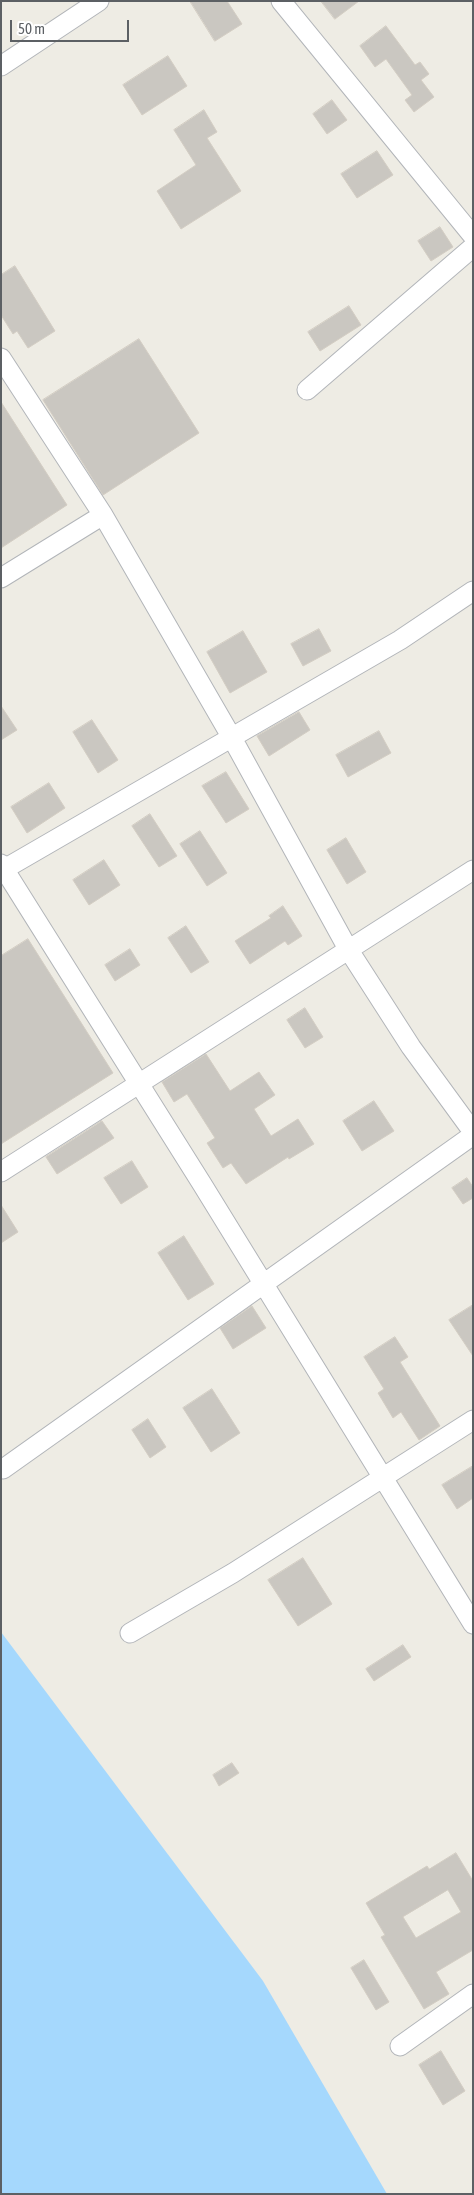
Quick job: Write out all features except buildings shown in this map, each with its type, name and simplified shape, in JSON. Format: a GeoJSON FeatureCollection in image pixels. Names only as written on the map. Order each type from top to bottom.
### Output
{"type":"FeatureCollection","features":[{"type":"Feature","properties":{"kind":"street"},"geometry":{"type":"LineString","coordinates":[[1,66],[99,1]]}},
{"type":"Feature","properties":{"kind":"street"},"geometry":{"type":"LineString","coordinates":[[281,1],[473,236]]}},
{"type":"Feature","properties":{"kind":"street"},"geometry":{"type":"LineString","coordinates":[[307,390],[473,247]]}},
{"type":"Feature","properties":{"kind":"street"},"geometry":{"type":"LineString","coordinates":[[1,358],[103,515],[232,738],[348,949],[411,1047],[473,1134],[3,1469]]}},
{"type":"Feature","properties":{"kind":"street"},"geometry":{"type":"LineString","coordinates":[[1,578],[103,515]]}},
{"type":"Feature","properties":{"kind":"street"},"geometry":{"type":"LineString","coordinates":[[473,591],[400,640],[232,738],[2,868],[140,1084],[473,1624]]}},
{"type":"Feature","properties":{"kind":"street"},"geometry":{"type":"LineString","coordinates":[[1,1172],[473,870]]}},
{"type":"Feature","properties":{"kind":"street"},"geometry":{"type":"LineString","coordinates":[[130,1633],[233,1573],[382,1476],[473,1420]]}},
{"type":"Feature","properties":{"kind":"street"},"geometry":{"type":"LineString","coordinates":[[400,2046],[473,1994]]}},
{"type":"Feature","properties":{"kind":"water"},"geometry":{"type":"Polygon","coordinates":[[[1,1632],[263,1981],[387,2194],[1,2194],[1,1632]]]}}]}
